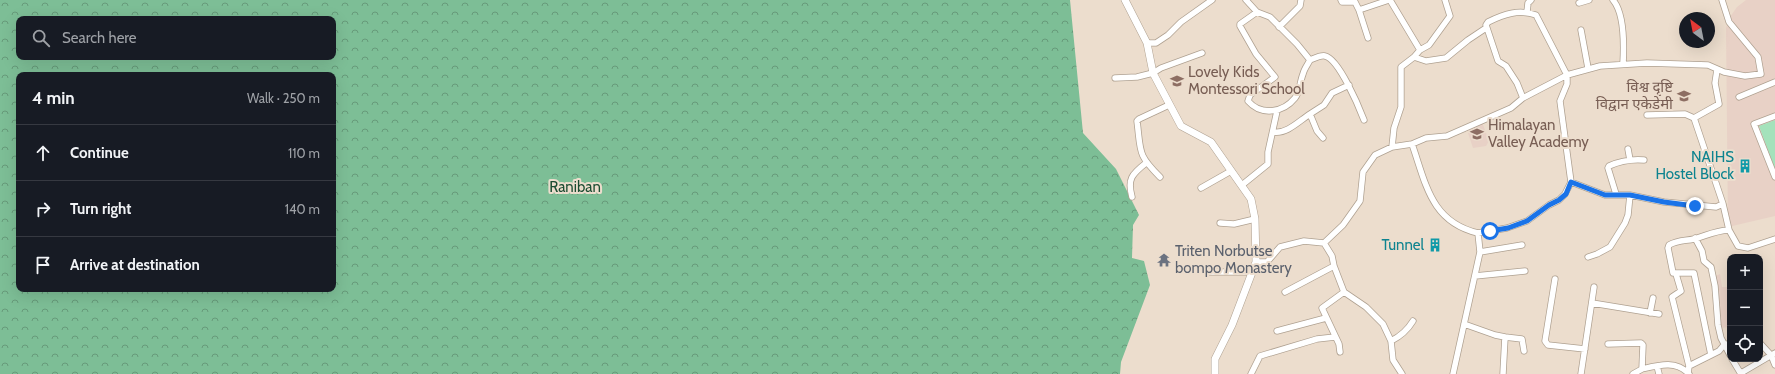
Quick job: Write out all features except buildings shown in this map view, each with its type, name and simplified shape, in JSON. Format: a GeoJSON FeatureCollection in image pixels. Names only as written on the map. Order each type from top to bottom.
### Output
{"type":"FeatureCollection","features":[{"type":"Feature","properties":{"kind":"street"},"geometry":{"type":"LineString","coordinates":[[1125,0],[1147,43],[1153,73],[1181,126],[1211,142],[1252,199],[1255,219],[1256,262],[1232,325],[1215,359],[1215,374]]}},
{"type":"Feature","properties":{"kind":"street"},"geometry":{"type":"LineString","coordinates":[[1147,43],[1156,43],[1168,35],[1181,22],[1212,0]]}},
{"type":"Feature","properties":{"kind":"street"},"geometry":{"type":"LineString","coordinates":[[1246,0],[1257,12],[1270,17],[1297,44],[1310,60]]}},
{"type":"Feature","properties":{"kind":"street"},"geometry":{"type":"LineString","coordinates":[[1279,27],[1300,6],[1301,0]]}},
{"type":"Feature","properties":{"kind":"street"},"geometry":{"type":"LineString","coordinates":[[1341,0],[1342,2],[1354,2],[1359,10],[1368,38]]}},
{"type":"Feature","properties":{"kind":"street"},"geometry":{"type":"LineString","coordinates":[[1359,10],[1377,1],[1390,0],[1420,50]]}},
{"type":"Feature","properties":{"kind":"street"},"geometry":{"type":"LineString","coordinates":[[1392,147],[1394,128],[1401,107],[1401,67],[1414,57],[1420,50],[1429,45],[1450,16],[1445,0]]}},
{"type":"Feature","properties":{"kind":"street"},"geometry":{"type":"LineString","coordinates":[[1527,12],[1528,3],[1531,0]]}},
{"type":"Feature","properties":{"kind":"street"},"geometry":{"type":"LineString","coordinates":[[1579,3],[1589,0]]}},
{"type":"Feature","properties":{"kind":"street"},"geometry":{"type":"LineString","coordinates":[[1613,0],[1618,5],[1624,34],[1623,64]]}},
{"type":"Feature","properties":{"kind":"street"},"geometry":{"type":"LineString","coordinates":[[1256,262],[1267,262],[1280,247],[1304,241],[1324,243],[1343,225],[1360,201],[1363,172],[1376,155],[1392,147],[1412,144],[1426,138],[1447,136],[1511,108],[1523,98],[1567,75],[1588,68],[1623,64],[1708,65],[1717,70],[1745,76],[1761,74],[1758,57],[1729,22],[1722,0]]}},
{"type":"Feature","properties":{"kind":"street"},"geometry":{"type":"LineString","coordinates":[[1257,12],[1240,24],[1240,26],[1256,54],[1275,77],[1250,95],[1248,101],[1253,106],[1263,110],[1277,111],[1296,97],[1303,72],[1310,60],[1323,55],[1327,56],[1332,61],[1349,85],[1364,120]]}},
{"type":"Feature","properties":{"kind":"street"},"geometry":{"type":"LineString","coordinates":[[1412,144],[1431,199],[1448,219],[1464,230],[1478,233],[1508,228],[1527,221],[1566,194],[1571,182],[1560,101],[1567,84],[1567,75],[1536,15],[1527,12],[1510,13],[1496,18],[1488,22],[1486,28],[1446,58],[1426,61],[1414,57]]}},
{"type":"Feature","properties":{"kind":"street"},"geometry":{"type":"LineString","coordinates":[[1486,28],[1494,44],[1498,61],[1506,66],[1517,83],[1523,98]]}},
{"type":"Feature","properties":{"kind":"street"},"geometry":{"type":"LineString","coordinates":[[1581,30],[1588,68]]}},
{"type":"Feature","properties":{"kind":"street"},"geometry":{"type":"LineString","coordinates":[[1116,78],[1137,77],[1153,73],[1161,68],[1202,53]]}},
{"type":"Feature","properties":{"kind":"street"},"geometry":{"type":"LineString","coordinates":[[1694,118],[1719,104],[1715,83],[1717,70]]}},
{"type":"Feature","properties":{"kind":"street"},"geometry":{"type":"LineString","coordinates":[[1739,97],[1775,82]]}},
{"type":"Feature","properties":{"kind":"street"},"geometry":{"type":"LineString","coordinates":[[1274,132],[1280,133],[1288,129],[1324,105],[1332,94],[1349,85]]}},
{"type":"Feature","properties":{"kind":"street"},"geometry":{"type":"LineString","coordinates":[[1160,177],[1146,163],[1140,148],[1137,121],[1169,104]]}},
{"type":"Feature","properties":{"kind":"street"},"geometry":{"type":"LineString","coordinates":[[1242,185],[1268,164],[1268,152],[1274,132],[1277,111]]}},
{"type":"Feature","properties":{"kind":"street"},"geometry":{"type":"LineString","coordinates":[[1310,114],[1312,122],[1323,138]]}},
{"type":"Feature","properties":{"kind":"street"},"geometry":{"type":"LineString","coordinates":[[1646,115],[1685,114],[1694,118],[1723,204],[1729,230],[1738,246],[1748,248],[1775,239]]}},
{"type":"Feature","properties":{"kind":"street"},"geometry":{"type":"LineString","coordinates":[[1775,116],[1754,124],[1775,177]]}},
{"type":"Feature","properties":{"kind":"street"},"geometry":{"type":"LineString","coordinates":[[1628,149],[1630,160]]}},
{"type":"Feature","properties":{"kind":"street"},"geometry":{"type":"LineString","coordinates":[[1616,194],[1608,166],[1617,162],[1644,160]]}},
{"type":"Feature","properties":{"kind":"street"},"geometry":{"type":"LineString","coordinates":[[1132,197],[1129,186],[1130,180],[1136,171],[1146,163]]}},
{"type":"Feature","properties":{"kind":"street"},"geometry":{"type":"LineString","coordinates":[[1201,188],[1231,171]]}},
{"type":"Feature","properties":{"kind":"street"},"geometry":{"type":"LineString","coordinates":[[1571,182],[1605,195],[1630,195],[1664,202],[1695,206],[1716,207],[1723,204]]}},
{"type":"Feature","properties":{"kind":"street"},"geometry":{"type":"LineString","coordinates":[[1588,257],[1610,247],[1626,219],[1630,195]]}},
{"type":"Feature","properties":{"kind":"street"},"geometry":{"type":"LineString","coordinates":[[1220,224],[1234,224],[1255,219]]}},
{"type":"Feature","properties":{"kind":"street"},"geometry":{"type":"LineString","coordinates":[[1633,374],[1642,369],[1666,364],[1671,364],[1689,373],[1689,366],[1672,297],[1681,291],[1676,274],[1673,273],[1668,248],[1669,245],[1682,240],[1695,238],[1716,231],[1729,230]]}},
{"type":"Feature","properties":{"kind":"street"},"geometry":{"type":"LineString","coordinates":[[1453,374],[1480,252],[1478,233]]}},
{"type":"Feature","properties":{"kind":"street"},"geometry":{"type":"LineString","coordinates":[[1689,366],[1711,355],[1727,344],[1716,312],[1714,277],[1711,267],[1704,261],[1702,252],[1695,238]]}},
{"type":"Feature","properties":{"kind":"street"},"geometry":{"type":"LineString","coordinates":[[1324,243],[1332,256],[1334,266],[1344,292],[1366,307],[1383,324],[1391,341],[1393,360],[1402,374]]}},
{"type":"Feature","properties":{"kind":"street"},"geometry":{"type":"LineString","coordinates":[[1480,252],[1522,245]]}},
{"type":"Feature","properties":{"kind":"street"},"geometry":{"type":"LineString","coordinates":[[1285,292],[1334,266]]}},
{"type":"Feature","properties":{"kind":"street"},"geometry":{"type":"LineString","coordinates":[[1475,276],[1525,271]]}},
{"type":"Feature","properties":{"kind":"street"},"geometry":{"type":"LineString","coordinates":[[1210,272],[1253,272]]}},
{"type":"Feature","properties":{"kind":"street"},"geometry":{"type":"LineString","coordinates":[[1676,274],[1694,273],[1711,355]]}},
{"type":"Feature","properties":{"kind":"street"},"geometry":{"type":"LineString","coordinates":[[1555,279],[1545,341],[1548,345],[1585,349]]}},
{"type":"Feature","properties":{"kind":"street"},"geometry":{"type":"LineString","coordinates":[[1581,374],[1594,287]]}},
{"type":"Feature","properties":{"kind":"street"},"geometry":{"type":"LineString","coordinates":[[1340,352],[1336,336],[1322,308],[1344,292]]}},
{"type":"Feature","properties":{"kind":"street"},"geometry":{"type":"LineString","coordinates":[[1650,313],[1652,298]]}},
{"type":"Feature","properties":{"kind":"street"},"geometry":{"type":"LineString","coordinates":[[1592,302],[1659,314]]}},
{"type":"Feature","properties":{"kind":"street"},"geometry":{"type":"LineString","coordinates":[[1278,331],[1326,318]]}},
{"type":"Feature","properties":{"kind":"street"},"geometry":{"type":"LineString","coordinates":[[1391,341],[1401,336],[1409,328],[1413,321]]}},
{"type":"Feature","properties":{"kind":"street"},"geometry":{"type":"LineString","coordinates":[[1464,324],[1495,335],[1522,339],[1524,351]]}},
{"type":"Feature","properties":{"kind":"street"},"geometry":{"type":"LineString","coordinates":[[1251,374],[1260,356],[1317,339],[1336,336]]}},
{"type":"Feature","properties":{"kind":"street"},"geometry":{"type":"LineString","coordinates":[[1503,374],[1505,336]]}},
{"type":"Feature","properties":{"kind":"street"},"geometry":{"type":"LineString","coordinates":[[1608,344],[1641,343],[1643,345],[1642,369]]}},
{"type":"Feature","properties":{"kind":"street"},"geometry":{"type":"LineString","coordinates":[[1763,346],[1773,354],[1775,365]]}},
{"type":"Feature","properties":{"kind":"street"},"geometry":{"type":"LineString","coordinates":[[1734,362],[1741,374],[1773,354]]}},
{"type":"Feature","properties":{"kind":"street"},"geometry":{"type":"LineString","coordinates":[[1657,366],[1659,374]]}},
{"type":"Feature","properties":{"kind":"shaded area"},"geometry":{"type":"Polygon","coordinates":[[[1746,0],[1775,0],[1775,216],[1728,227],[1726,28],[1730,17],[1737,7],[1746,0]]]}},
{"type":"Feature","properties":{"kind":"shaded area","name":"Himalayan Valley Academy"},"geometry":{"type":"Polygon","coordinates":[[[1482,122],[1489,141],[1486,146],[1473,148],[1466,127],[1482,122]]]}},
{"type":"Feature","properties":{"kind":"shaded area"},"geometry":{"type":"Polygon","coordinates":[[[1720,274],[1722,287],[1727,287],[1727,327],[1720,328],[1713,277],[1720,274]]]}},
{"type":"Feature","properties":{"kind":"green space","name":"Raniban"},"geometry":{"type":"Polygon","coordinates":[[[0,0],[1070,0],[1083,133],[1116,169],[1139,215],[1133,225],[1132,258],[1144,261],[1150,285],[1121,362],[1120,374],[0,374],[0,0]]]}},
{"type":"Feature","properties":{"kind":"green space"},"geometry":{"type":"Polygon","coordinates":[[[1775,120],[1775,169],[1759,126],[1775,120]]]}},
{"type":"Feature","properties":{"kind":"place","name":"Lovely Kids Montessori School"},"geometry":{"type":"Point","coordinates":[1177,81]}},
{"type":"Feature","properties":{"kind":"place","name":"विश्व दृष्टि विद्वान एकेडेमी"},"geometry":{"type":"Point","coordinates":[1684,96]}},
{"type":"Feature","properties":{"kind":"place","name":"Himalayan Valley Academy"},"geometry":{"type":"Point","coordinates":[1477,134]}},
{"type":"Feature","properties":{"kind":"place","name":"NAIHS Hostel Block"},"geometry":{"type":"Point","coordinates":[1745,166]}},
{"type":"Feature","properties":{"kind":"place","name":"Tunnel"},"geometry":{"type":"Point","coordinates":[1435,245]}},
{"type":"Feature","properties":{"kind":"place","name":"Triten Norbutse bompo Monastery"},"geometry":{"type":"Point","coordinates":[1164,260]}},
{"type":"Feature","properties":{"kind":"route"},"geometry":{"type":"LineString","coordinates":[[1490,231],[1508,228],[1527,221],[1566,194],[1571,182],[1605,195],[1630,195],[1664,202],[1695,206]]}}]}
